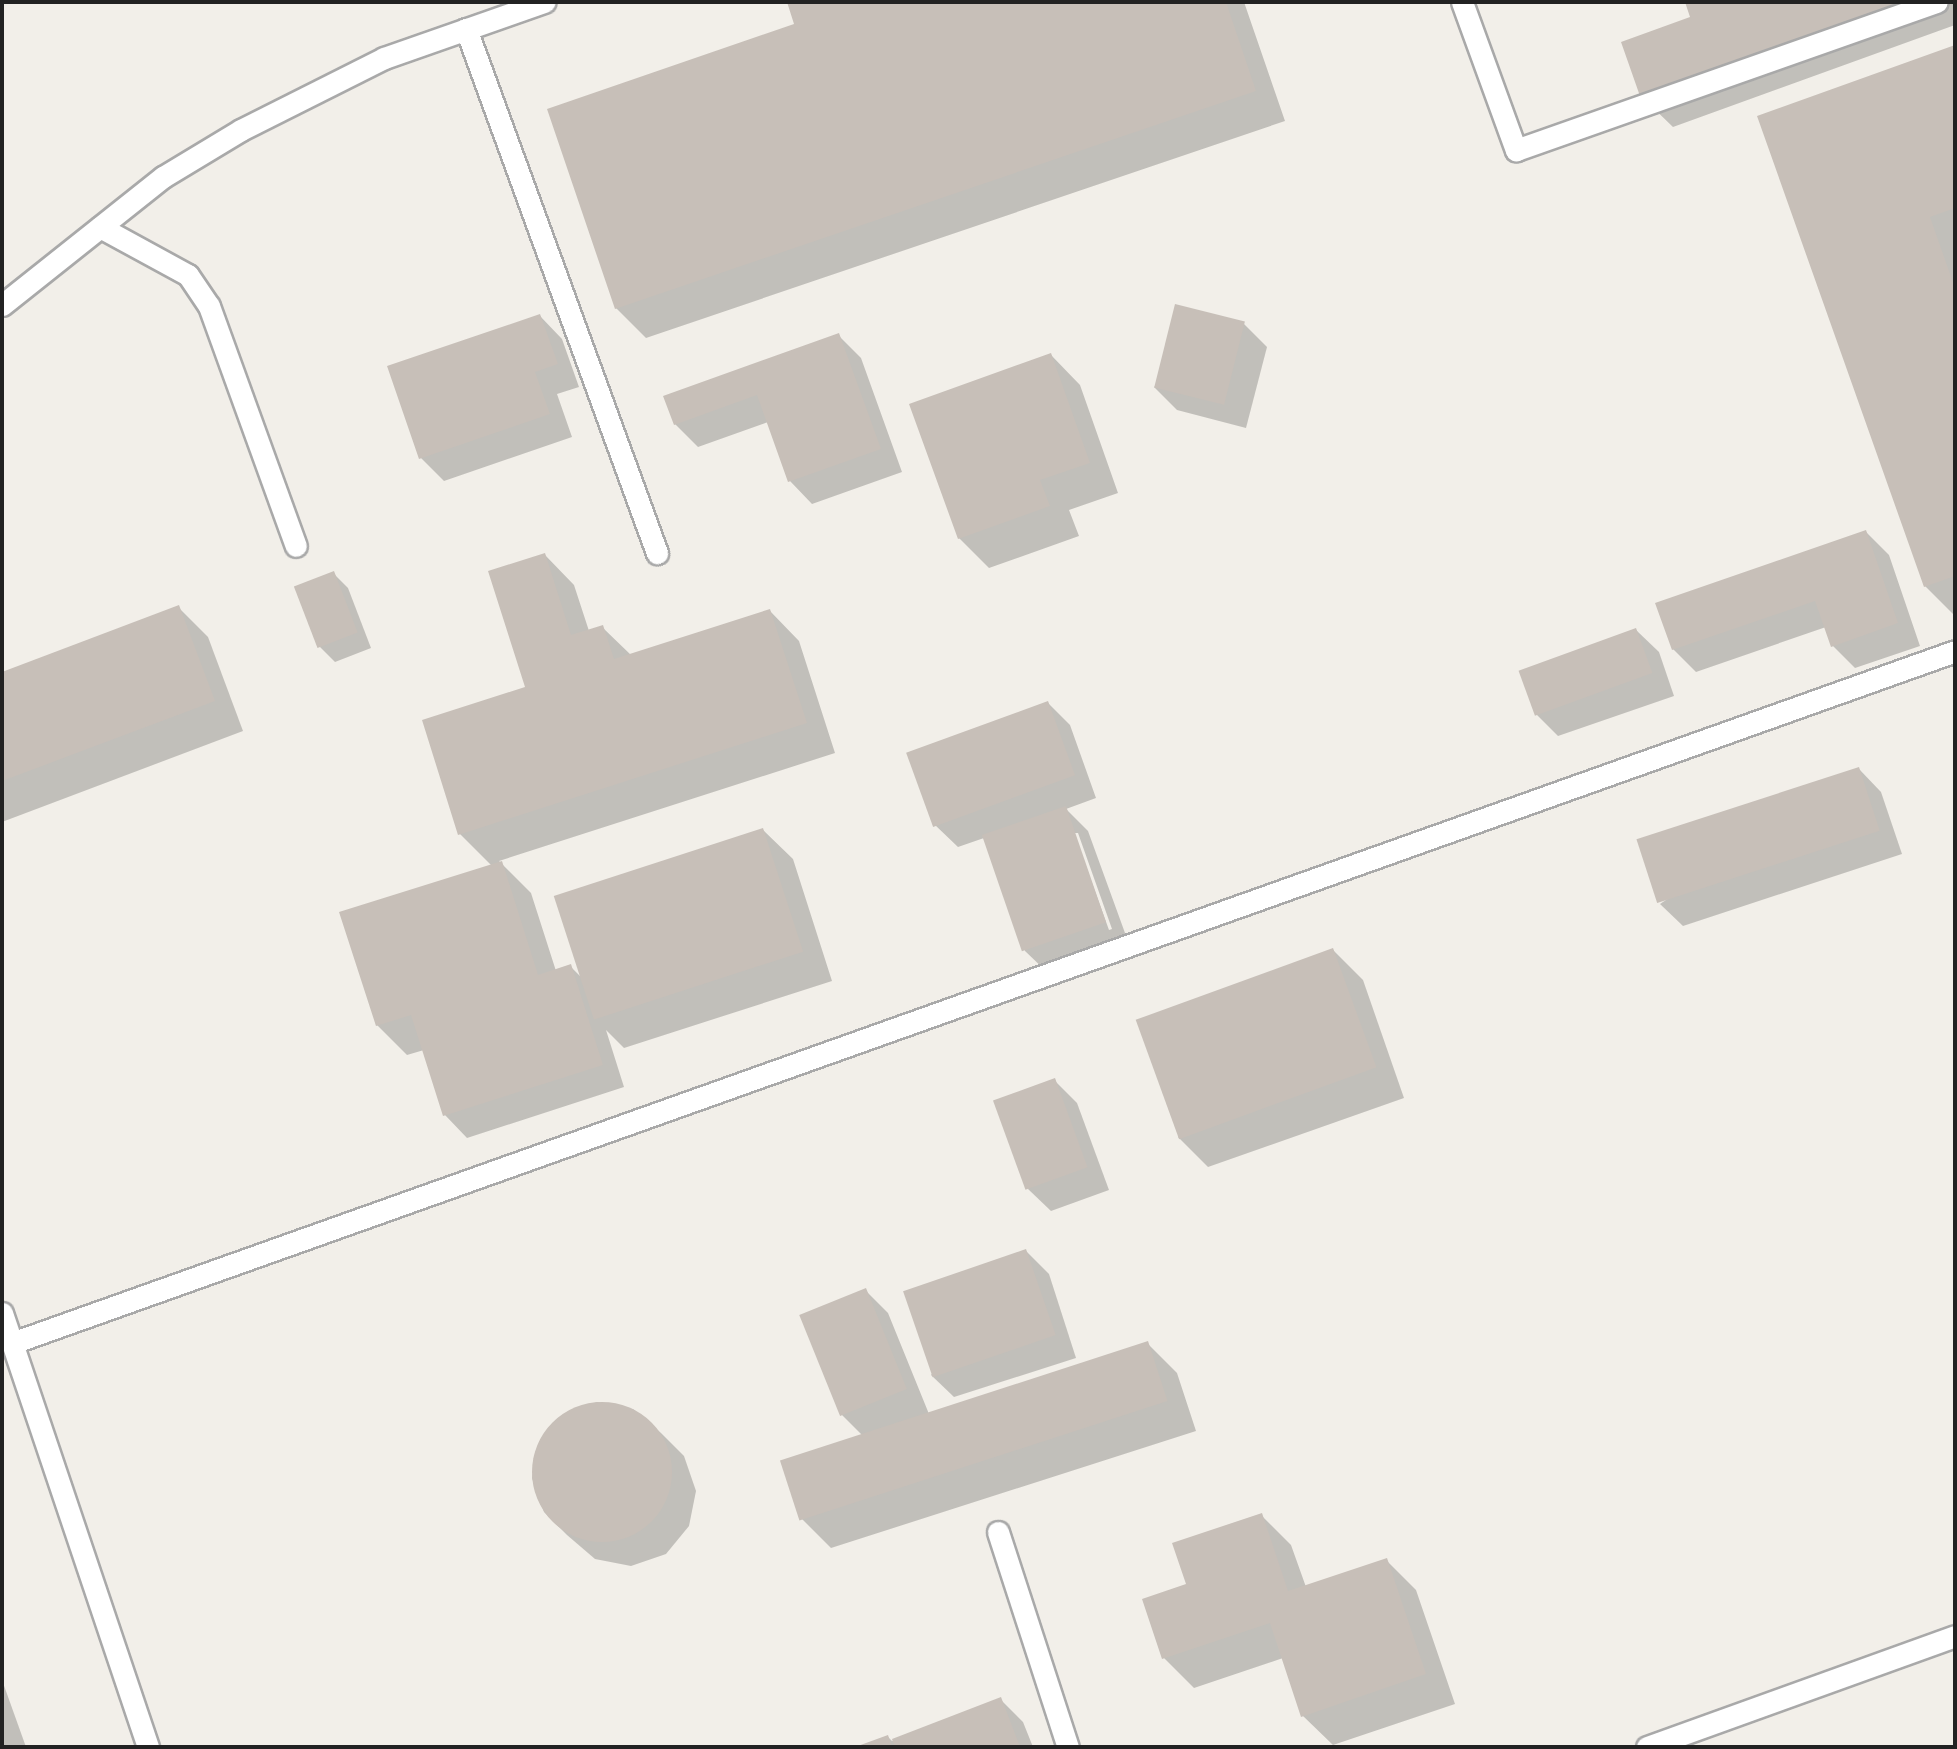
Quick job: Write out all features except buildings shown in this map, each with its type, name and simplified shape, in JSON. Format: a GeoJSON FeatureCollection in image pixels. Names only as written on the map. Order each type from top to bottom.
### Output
{"type":"FeatureCollection","features":[{"type":"Feature","properties":{"kind":"lane"},"geometry":{"type":"LineString","coordinates":[[2,305],[163,177],[241,130],[384,58],[544,2]]}},
{"type":"Feature","properties":{"kind":"lane"},"geometry":{"type":"LineString","coordinates":[[1462,2],[1516,150],[1937,2]]}},
{"type":"Feature","properties":{"kind":"lane"},"geometry":{"type":"LineString","coordinates":[[466,29],[657,553]]}},
{"type":"Feature","properties":{"kind":"lane"},"geometry":{"type":"LineString","coordinates":[[100,227],[188,275],[209,306],[296,546]]}},
{"type":"Feature","properties":{"kind":"lane"},"geometry":{"type":"LineString","coordinates":[[12,1343],[1955,650]]}},
{"type":"Feature","properties":{"kind":"lane"},"geometry":{"type":"LineString","coordinates":[[2,1313],[148,1747]]}},
{"type":"Feature","properties":{"kind":"lane"},"geometry":{"type":"LineString","coordinates":[[998,1532],[1068,1747]]}},
{"type":"Feature","properties":{"kind":"lane"},"geometry":{"type":"LineString","coordinates":[[1647,1747],[1955,1636]]}}]}
